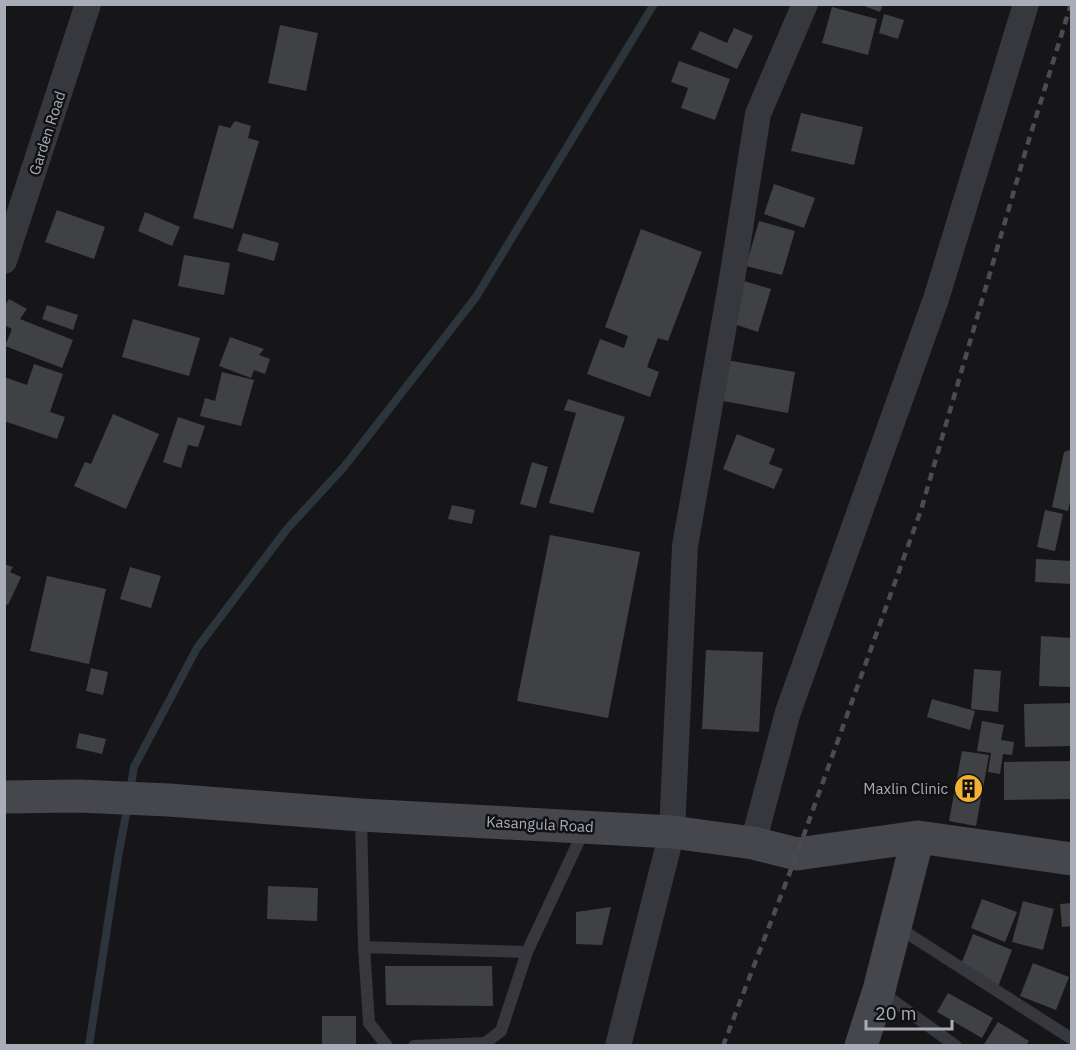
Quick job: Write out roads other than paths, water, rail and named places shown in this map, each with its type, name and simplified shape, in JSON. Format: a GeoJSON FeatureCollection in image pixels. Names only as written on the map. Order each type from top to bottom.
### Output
{"type":"FeatureCollection","features":[{"type":"Feature","properties":{"kind":"main road","name":"Kasangula Road"},"geometry":{"type":"LineString","coordinates":[[4,797],[78,796],[361,815],[672,832],[753,843],[797,854],[918,837],[1071,859]]}},
{"type":"Feature","properties":{"kind":"main road"},"geometry":{"type":"LineString","coordinates":[[861,1046],[879,990],[918,837]]}},
{"type":"Feature","properties":{"kind":"street","name":"Garden Road"},"geometry":{"type":"LineString","coordinates":[[7,245],[88,4]]}},
{"type":"Feature","properties":{"kind":"street"},"geometry":{"type":"LineString","coordinates":[[618,1046],[672,832],[685,546],[732,279],[758,114],[805,4]]}},
{"type":"Feature","properties":{"kind":"street"},"geometry":{"type":"LineString","coordinates":[[753,843],[788,712],[936,299],[1026,4]]}},
{"type":"Feature","properties":{"kind":"lane"},"geometry":{"type":"LineString","coordinates":[[361,815],[364,947],[369,1023],[387,1046]]}},
{"type":"Feature","properties":{"kind":"lane"},"geometry":{"type":"LineString","coordinates":[[414,1046],[485,1043],[501,1031],[527,952],[586,826]]}},
{"type":"Feature","properties":{"kind":"lane"},"geometry":{"type":"LineString","coordinates":[[895,926],[1071,1039]]}},
{"type":"Feature","properties":{"kind":"lane"},"geometry":{"type":"LineString","coordinates":[[364,947],[527,952]]}},
{"type":"Feature","properties":{"kind":"lane"},"geometry":{"type":"LineString","coordinates":[[879,990],[956,1046]]}},
{"type":"Feature","properties":{"kind":"waterway"},"geometry":{"type":"LineString","coordinates":[[130,791],[134,767],[197,648],[287,529],[344,467],[476,297],[654,4]]}},
{"type":"Feature","properties":{"kind":"waterway"},"geometry":{"type":"LineString","coordinates":[[89,1046],[128,804]]}},
{"type":"Feature","properties":{"kind":"railway"},"geometry":{"type":"LineString","coordinates":[[723,1046],[797,854],[921,510],[1027,146],[1071,4]]}},
{"type":"Feature","properties":{"kind":"place","name":"Maxlin Clinic"},"geometry":{"type":"Point","coordinates":[969,788]}}]}
